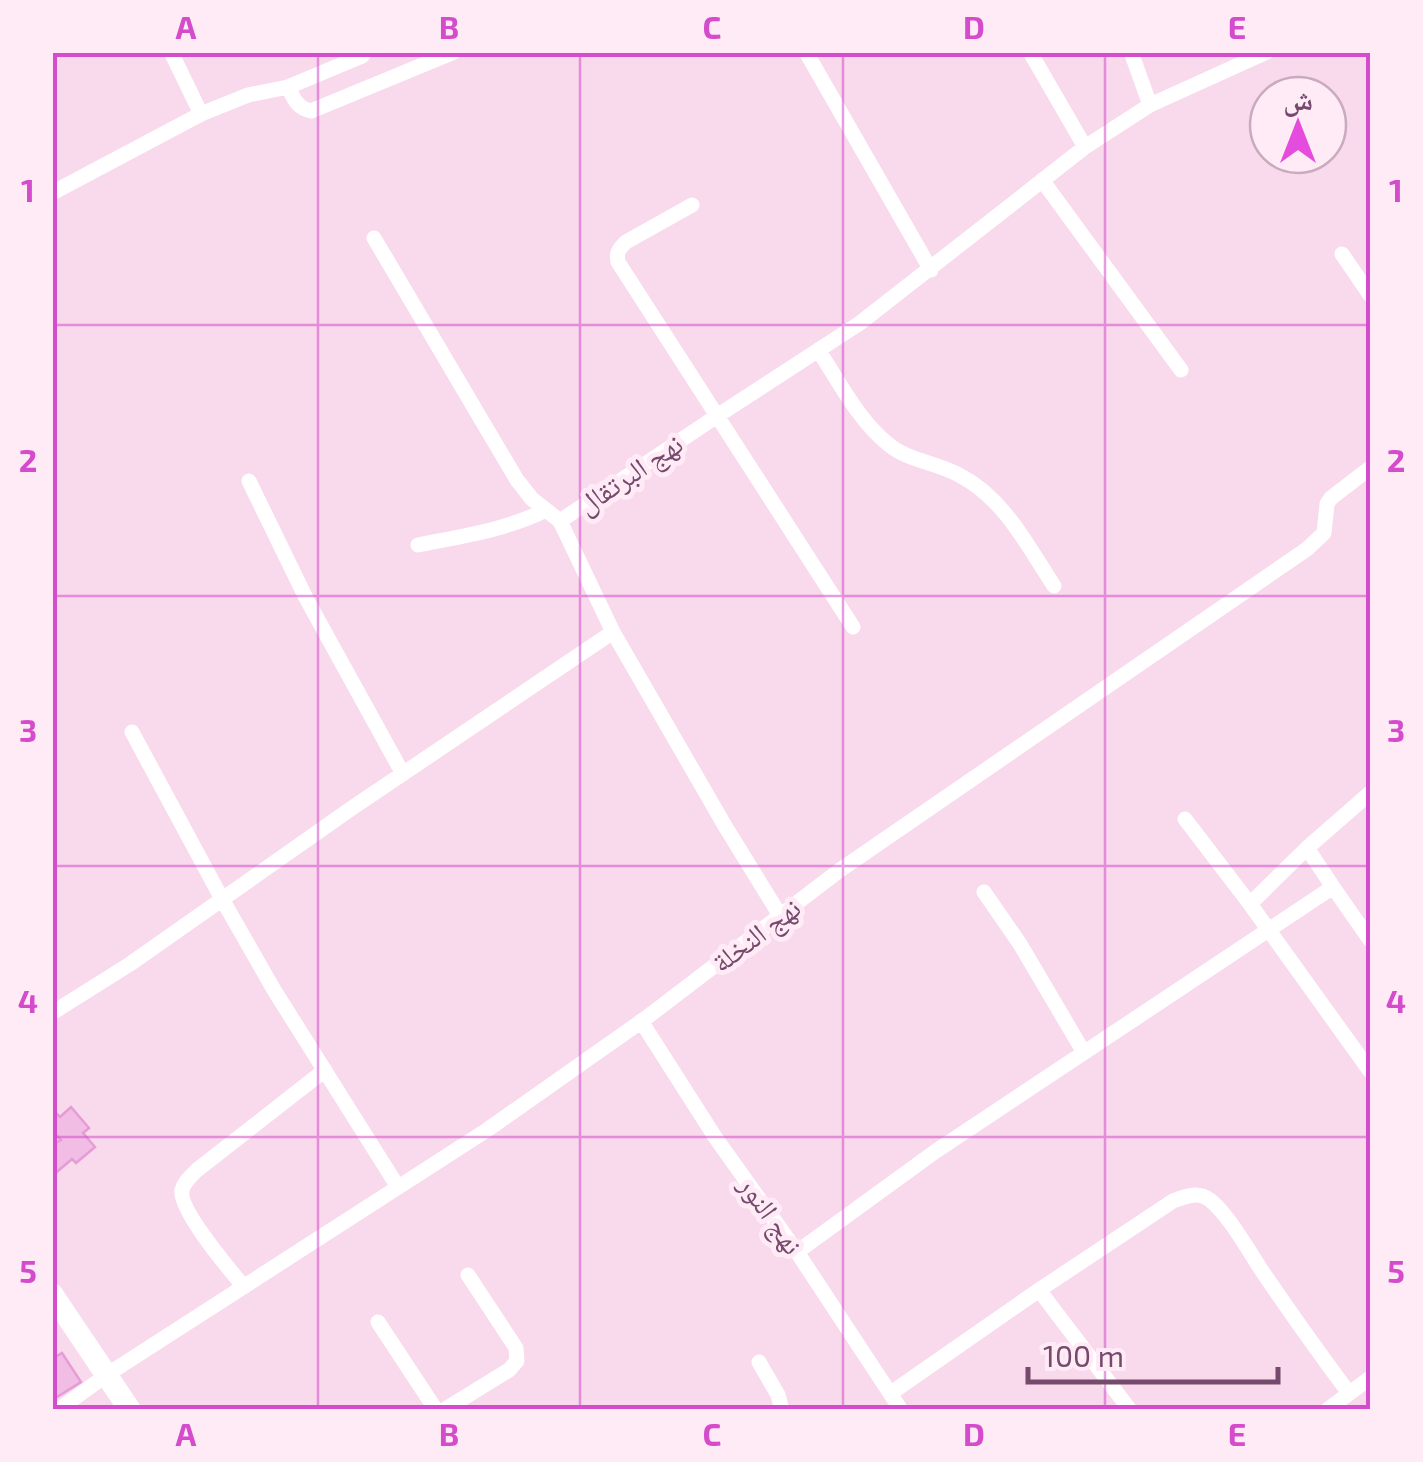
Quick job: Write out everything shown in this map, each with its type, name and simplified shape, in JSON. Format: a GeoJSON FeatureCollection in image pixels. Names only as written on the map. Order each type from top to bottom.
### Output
{"type":"FeatureCollection","features":[{"type":"Feature","properties":{"kind":"main road"},"geometry":{"type":"LineString","coordinates":[[52,1294],[130,1410]]}},
{"type":"Feature","properties":{"kind":"street"},"geometry":{"type":"LineString","coordinates":[[171,52],[201,114]]}},
{"type":"Feature","properties":{"kind":"street"},"geometry":{"type":"LineString","coordinates":[[52,193],[201,114],[248,95],[288,87],[365,52]]}},
{"type":"Feature","properties":{"kind":"street"},"geometry":{"type":"LineString","coordinates":[[288,87],[298,105],[311,112],[454,52]]}},
{"type":"Feature","properties":{"kind":"street"},"geometry":{"type":"LineString","coordinates":[[806,52],[931,270]]}},
{"type":"Feature","properties":{"kind":"street"},"geometry":{"type":"LineString","coordinates":[[1030,52],[1085,147]]}},
{"type":"Feature","properties":{"kind":"street"},"geometry":{"type":"LineString","coordinates":[[1132,52],[1150,105]]}},
{"type":"Feature","properties":{"kind":"street","name":"نهج البرتقال"},"geometry":{"type":"LineString","coordinates":[[781,916],[613,632],[560,521],[860,323],[1085,147],[1150,105],[1267,52]]}},
{"type":"Feature","properties":{"kind":"street"},"geometry":{"type":"LineString","coordinates":[[1042,180],[1182,370]]}},
{"type":"Feature","properties":{"kind":"street"},"geometry":{"type":"LineString","coordinates":[[692,205],[626,242],[619,248],[618,262],[853,627]]}},
{"type":"Feature","properties":{"kind":"street"},"geometry":{"type":"LineString","coordinates":[[374,238],[517,480],[560,521]]}},
{"type":"Feature","properties":{"kind":"street"},"geometry":{"type":"LineString","coordinates":[[1342,254],[1370,295]]}},
{"type":"Feature","properties":{"kind":"street"},"geometry":{"type":"LineString","coordinates":[[818,350],[869,425],[888,444],[906,456],[957,473],[991,497],[1007,514],[1054,586]]}},
{"type":"Feature","properties":{"kind":"street","name":"نهج النخلة"},"geometry":{"type":"LineString","coordinates":[[58,1410],[488,1130],[641,1021],[840,870],[1307,548],[1324,533],[1330,498],[1370,468]]}},
{"type":"Feature","properties":{"kind":"street"},"geometry":{"type":"LineString","coordinates":[[249,480],[306,598],[402,774]]}},
{"type":"Feature","properties":{"kind":"street"},"geometry":{"type":"LineString","coordinates":[[418,545],[506,527],[546,510]]}},
{"type":"Feature","properties":{"kind":"street"},"geometry":{"type":"LineString","coordinates":[[52,1013],[130,964],[613,632]]}},
{"type":"Feature","properties":{"kind":"street"},"geometry":{"type":"LineString","coordinates":[[132,732],[274,990],[398,1187]]}},
{"type":"Feature","properties":{"kind":"street"},"geometry":{"type":"LineString","coordinates":[[1250,904],[1306,848],[1370,793]]}},
{"type":"Feature","properties":{"kind":"street"},"geometry":{"type":"LineString","coordinates":[[1185,819],[1370,1071]]}},
{"type":"Feature","properties":{"kind":"street"},"geometry":{"type":"LineString","coordinates":[[1306,848],[1370,940]]}},
{"type":"Feature","properties":{"kind":"street"},"geometry":{"type":"LineString","coordinates":[[797,1252],[936,1151],[1333,887]]}},
{"type":"Feature","properties":{"kind":"street"},"geometry":{"type":"LineString","coordinates":[[984,892],[1020,944],[1083,1052]]}},
{"type":"Feature","properties":{"kind":"street","name":"نهج النور"},"geometry":{"type":"LineString","coordinates":[[641,1021],[901,1410]]}},
{"type":"Feature","properties":{"kind":"street"},"geometry":{"type":"LineString","coordinates":[[244,1287],[190,1216],[182,1200],[182,1189],[196,1170],[326,1070]]}},
{"type":"Feature","properties":{"kind":"street"},"geometry":{"type":"LineString","coordinates":[[891,1393],[1038,1290],[1173,1201],[1191,1194],[1208,1199],[1216,1207],[1349,1394]]}},
{"type":"Feature","properties":{"kind":"street"},"geometry":{"type":"LineString","coordinates":[[444,1410],[509,1370],[517,1361],[516,1348],[468,1275]]}},
{"type":"Feature","properties":{"kind":"street"},"geometry":{"type":"LineString","coordinates":[[1038,1290],[1130,1410]]}},
{"type":"Feature","properties":{"kind":"street"},"geometry":{"type":"LineString","coordinates":[[378,1322],[436,1410]]}},
{"type":"Feature","properties":{"kind":"street"},"geometry":{"type":"LineString","coordinates":[[759,1362],[778,1394],[782,1410]]}},
{"type":"Feature","properties":{"kind":"street"},"geometry":{"type":"LineString","coordinates":[[1326,1410],[1370,1378]]}},
{"type":"Feature","properties":{"kind":"shaded area"},"geometry":{"type":"Polygon","coordinates":[[[53,53],[1370,53],[1370,1409],[53,1409],[53,53]]]}},
{"type":"Feature","properties":{"kind":"building"},"geometry":{"type":"Polygon","coordinates":[[[71,1107],[89,1128],[83,1133],[95,1147],[52,1176],[52,1145],[61,1140],[52,1131],[52,1114],[60,1117],[71,1107]]]}},
{"type":"Feature","properties":{"kind":"building"},"geometry":{"type":"Polygon","coordinates":[[[62,1353],[81,1382],[57,1397],[52,1390],[52,1359],[62,1353]]]}}]}
